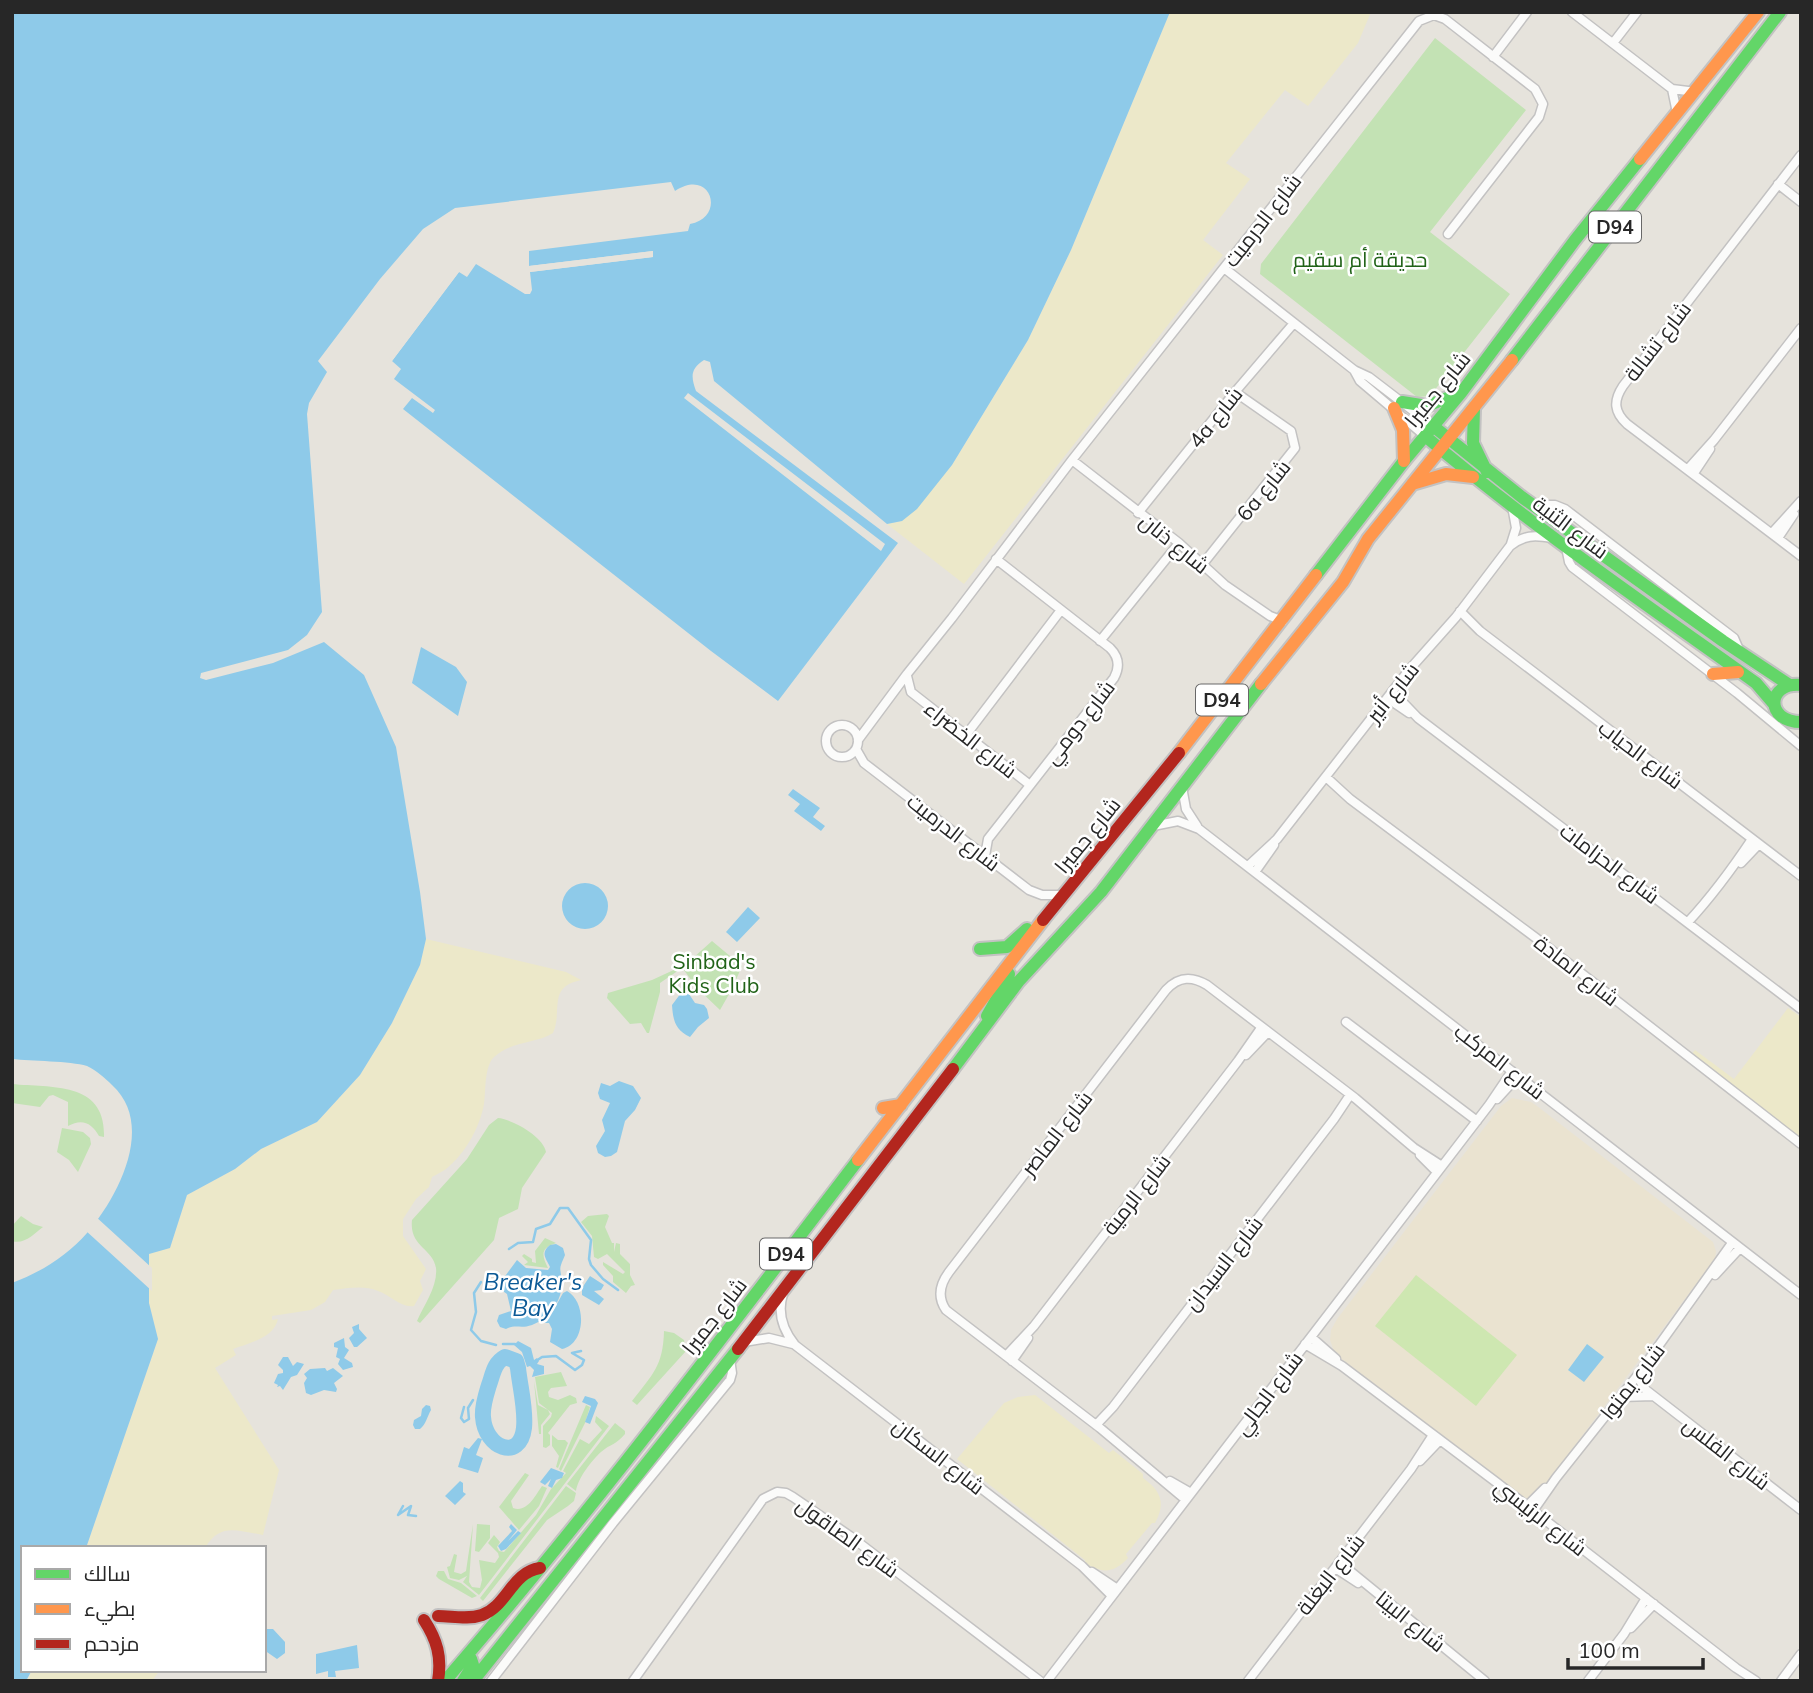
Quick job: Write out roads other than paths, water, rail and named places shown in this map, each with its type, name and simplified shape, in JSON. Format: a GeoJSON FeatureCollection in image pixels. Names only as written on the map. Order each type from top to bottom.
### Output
{"type":"FeatureCollection","features":[{"type":"Feature","properties":{"kind":"main road","name":"شارع جميرا"},"geometry":{"type":"LineString","coordinates":[[446,1681],[639,1445],[1051,909],[1193,737],[1404,461],[1461,393],[1575,240],[1758,12]]}},
{"type":"Feature","properties":{"kind":"main road","name":"شارع جميرا"},"geometry":{"type":"LineString","coordinates":[[473,1681],[784,1291],[986,1024],[1033,965],[1101,892],[1276,665],[1328,603],[1368,539],[1474,408],[1780,12]]}},
{"type":"Feature","properties":{"kind":"main road"},"geometry":{"type":"LineString","coordinates":[[1404,461],[1403,430],[1398,405],[1432,405],[1461,393]]}},
{"type":"Feature","properties":{"kind":"main road"},"geometry":{"type":"LineString","coordinates":[[1474,408],[1473,443],[1487,472]]}},
{"type":"Feature","properties":{"kind":"main road","name":"شارع الثنية"},"geometry":{"type":"LineString","coordinates":[[1429,431],[1473,477],[1761,688],[1774,704],[1778,716],[1788,723],[1799,724]]}},
{"type":"Feature","properties":{"kind":"main road","name":"شارع الثنية"},"geometry":{"type":"LineString","coordinates":[[1444,445],[1487,472],[1741,654],[1796,683]]}},
{"type":"Feature","properties":{"kind":"main road"},"geometry":{"type":"LineString","coordinates":[[1412,484],[1443,475],[1473,477]]}},
{"type":"Feature","properties":{"kind":"main road"},"geometry":{"type":"LineString","coordinates":[[1713,674],[1738,672]]}},
{"type":"Feature","properties":{"kind":"main road"},"geometry":{"type":"LineString","coordinates":[[1774,704],[1779,690],[1796,683]]}},
{"type":"Feature","properties":{"kind":"main road"},"geometry":{"type":"LineString","coordinates":[[1033,965],[1028,960],[1028,954],[1047,927],[1051,909]]}},
{"type":"Feature","properties":{"kind":"main road"},"geometry":{"type":"LineString","coordinates":[[980,949],[1000,950],[1010,946],[1040,916],[1051,909]]}},
{"type":"Feature","properties":{"kind":"main road"},"geometry":{"type":"LineString","coordinates":[[986,1024],[990,1006],[1009,981],[1009,974],[1005,970]]}},
{"type":"Feature","properties":{"kind":"main road"},"geometry":{"type":"LineString","coordinates":[[883,1108],[901,1105]]}},
{"type":"Feature","properties":{"kind":"main road"},"geometry":{"type":"LineString","coordinates":[[438,1616],[469,1618],[488,1613],[527,1571],[540,1568],[539,1576],[485,1642],[482,1651],[492,1657]]}},
{"type":"Feature","properties":{"kind":"main road"},"geometry":{"type":"LineString","coordinates":[[424,1620],[441,1650],[442,1663],[438,1681]]}},
{"type":"Feature","properties":{"kind":"main road"},"geometry":{"type":"LineString","coordinates":[[463,1681],[473,1665],[471,1659],[465,1658]]}},
{"type":"Feature","properties":{"kind":"street"},"geometry":{"type":"LineString","coordinates":[[1493,57],[1527,12]]}},
{"type":"Feature","properties":{"kind":"street"},"geometry":{"type":"LineString","coordinates":[[1572,12],[1672,89],[1696,92]]}},
{"type":"Feature","properties":{"kind":"street"},"geometry":{"type":"LineString","coordinates":[[1613,43],[1637,12]]}},
{"type":"Feature","properties":{"kind":"street","name":"شارع الدرميت"},"geometry":{"type":"LineString","coordinates":[[1063,895],[1033,893],[864,763],[857,745],[855,732],[851,728],[835,727],[829,733],[827,745],[832,752],[840,757],[849,755],[857,745],[907,674],[1072,460],[1423,19],[1434,15],[1440,16],[1539,94],[1543,110],[1448,234]]}},
{"type":"Feature","properties":{"kind":"street"},"geometry":{"type":"LineString","coordinates":[[1672,89],[1676,113]]}},
{"type":"Feature","properties":{"kind":"street","name":"شارع تشالة"},"geometry":{"type":"LineString","coordinates":[[1801,155],[1618,395],[1616,409],[1620,418],[1801,556]]}},
{"type":"Feature","properties":{"kind":"street"},"geometry":{"type":"LineString","coordinates":[[1778,184],[1801,202]]}},
{"type":"Feature","properties":{"kind":"street","name":"شارع الثنية"},"geometry":{"type":"LineString","coordinates":[[1224,268],[1354,370],[1360,381],[1398,405],[1429,431]]}},
{"type":"Feature","properties":{"kind":"street","name":"4a شارع"},"geometry":{"type":"LineString","coordinates":[[1138,513],[1294,323]]}},
{"type":"Feature","properties":{"kind":"street"},"geometry":{"type":"LineString","coordinates":[[1691,471],[1801,328]]}},
{"type":"Feature","properties":{"kind":"street","name":"6a شارع"},"geometry":{"type":"LineString","coordinates":[[1202,565],[1294,448],[1291,431],[1235,392]]}},
{"type":"Feature","properties":{"kind":"street","name":"شارع ذنان"},"geometry":{"type":"LineString","coordinates":[[1072,460],[1179,543],[1225,585],[1266,613],[1283,621]]}},
{"type":"Feature","properties":{"kind":"street"},"geometry":{"type":"LineString","coordinates":[[1775,536],[1799,503]]}},
{"type":"Feature","properties":{"kind":"street"},"geometry":{"type":"LineString","coordinates":[[1510,546],[1516,528],[1512,506]]}},
{"type":"Feature","properties":{"kind":"street"},"geometry":{"type":"LineString","coordinates":[[1510,546],[1530,535],[1555,538]]}},
{"type":"Feature","properties":{"kind":"street"},"geometry":{"type":"LineString","coordinates":[[1101,641],[1179,543]]}},
{"type":"Feature","properties":{"kind":"street","name":"شارع أنير"},"geometry":{"type":"LineString","coordinates":[[1252,869],[1510,546]]}},
{"type":"Feature","properties":{"kind":"street"},"geometry":{"type":"LineString","coordinates":[[1566,547],[1572,567],[1713,674],[1801,746]]}},
{"type":"Feature","properties":{"kind":"street","name":"شارع دومي"},"geometry":{"type":"LineString","coordinates":[[985,856],[988,839],[1116,674],[1118,664],[1116,655],[1101,641],[996,559]]}},
{"type":"Feature","properties":{"kind":"street"},"geometry":{"type":"LineString","coordinates":[[966,735],[1061,611]]}},
{"type":"Feature","properties":{"kind":"street","name":"شارع الحياب"},"geometry":{"type":"LineString","coordinates":[[1458,614],[1801,876]]}},
{"type":"Feature","properties":{"kind":"street","name":"شارع الدرميت"},"geometry":{"type":"LineString","coordinates":[[851,728],[867,719],[899,679],[907,674]]}},
{"type":"Feature","properties":{"kind":"street","name":"شارع الخضراء"},"geometry":{"type":"LineString","coordinates":[[907,674],[911,692],[1030,785]]}},
{"type":"Feature","properties":{"kind":"street","name":"شارع الخضراء"},"geometry":{"type":"LineString","coordinates":[[893,694],[911,692]]}},
{"type":"Feature","properties":{"kind":"street","name":"شارع الحزامات"},"geometry":{"type":"LineString","coordinates":[[1390,695],[1801,1009]]}},
{"type":"Feature","properties":{"kind":"street","name":"شارع المادة"},"geometry":{"type":"LineString","coordinates":[[1324,780],[1536,938],[1801,1144]]}},
{"type":"Feature","properties":{"kind":"street","name":"شارع المركب"},"geometry":{"type":"LineString","coordinates":[[1182,787],[1186,809],[1199,828],[1801,1295]]}},
{"type":"Feature","properties":{"kind":"street"},"geometry":{"type":"LineString","coordinates":[[1152,826],[1178,821],[1199,828]]}},
{"type":"Feature","properties":{"kind":"street"},"geometry":{"type":"LineString","coordinates":[[971,845],[988,839]]}},
{"type":"Feature","properties":{"kind":"street"},"geometry":{"type":"LineString","coordinates":[[1691,924],[1755,842]]}},
{"type":"Feature","properties":{"kind":"street","name":"شارع الماصر"},"geometry":{"type":"LineString","coordinates":[[1188,1497],[946,1310],[940,1298],[944,1280],[1166,989],[1182,979],[1198,981],[1353,1097],[1440,1169]]}},
{"type":"Feature","properties":{"kind":"street"},"geometry":{"type":"LineString","coordinates":[[1346,1022],[1477,1121]]}},
{"type":"Feature","properties":{"kind":"street","name":"شارع الرمية"},"geometry":{"type":"LineString","coordinates":[[1009,1358],[1264,1030]]}},
{"type":"Feature","properties":{"kind":"street","name":"شارع الجالي"},"geometry":{"type":"LineString","coordinates":[[1047,1681],[1515,1073]]}},
{"type":"Feature","properties":{"kind":"street","name":"شارع السيدان"},"geometry":{"type":"LineString","coordinates":[[1098,1427],[1353,1097]]}},
{"type":"Feature","properties":{"kind":"street","name":"شارع يمتوا"},"geometry":{"type":"LineString","coordinates":[[1530,1509],[1621,1397],[1736,1246]]}},
{"type":"Feature","properties":{"kind":"street","name":"شارع السكان"},"geometry":{"type":"LineString","coordinates":[[784,1291],[780,1310],[782,1320],[795,1345],[1114,1591]]}},
{"type":"Feature","properties":{"kind":"street","name":"شارع السكان"},"geometry":{"type":"LineString","coordinates":[[741,1342],[769,1338],[795,1345]]}},
{"type":"Feature","properties":{"kind":"street","name":"شارع الرئيسي"},"geometry":{"type":"LineString","coordinates":[[1308,1340],[1756,1681]]}},
{"type":"Feature","properties":{"kind":"street"},"geometry":{"type":"LineString","coordinates":[[491,1681],[613,1522],[730,1380],[733,1373],[730,1356]]}},
{"type":"Feature","properties":{"kind":"street","name":"شارع الفلس"},"geometry":{"type":"LineString","coordinates":[[1637,1376],[1653,1396],[1801,1510]]}},
{"type":"Feature","properties":{"kind":"street"},"geometry":{"type":"LineString","coordinates":[[1621,1397],[1653,1396]]}},
{"type":"Feature","properties":{"kind":"street","name":"شارع البغلة"},"geometry":{"type":"LineString","coordinates":[[1250,1680],[1436,1438]]}},
{"type":"Feature","properties":{"kind":"street","name":"شارع الصاقول"},"geometry":{"type":"LineString","coordinates":[[634,1681],[763,1499],[772,1493],[782,1492],[790,1494],[850,1536],[1040,1681]]}},
{"type":"Feature","properties":{"kind":"street","name":"شارع البيتا"},"geometry":{"type":"LineString","coordinates":[[1337,1565],[1370,1588],[1485,1681]]}},
{"type":"Feature","properties":{"kind":"street"},"geometry":{"type":"LineString","coordinates":[[1588,1681],[1650,1601]]}},
{"type":"Feature","properties":{"kind":"street"},"geometry":{"type":"LineString","coordinates":[[1781,1681],[1801,1654]]}},
{"type":"Feature","properties":{"kind":"street","name":"شارع الصاقول"},"geometry":{"type":"LineString","coordinates":[[1006,1657],[1030,1681]]}},
{"type":"Feature","properties":{"kind":"street","name":"شارع الرئيسي"},"geometry":{"type":"LineString","coordinates":[[1739,1670],[1749,1681]]}},
{"type":"Feature","properties":{"kind":"water"},"geometry":{"type":"Polygon","coordinates":[[[12,12],[1170,12],[1071,250],[1028,340],[952,465],[917,509],[902,521],[887,524],[714,381],[710,362],[704,360],[694,370],[696,391],[898,543],[778,701],[403,409],[412,398],[433,413],[435,410],[394,379],[401,369],[392,361],[459,272],[467,277],[476,264],[525,294],[530,294],[530,272],[653,257],[653,251],[529,266],[529,251],[688,231],[690,224],[701,220],[708,213],[710,196],[705,189],[698,185],[688,185],[675,191],[671,182],[455,208],[423,229],[380,279],[318,361],[327,372],[309,403],[307,414],[322,612],[307,635],[288,650],[201,673],[200,678],[206,680],[273,663],[324,642],[364,675],[396,747],[426,939],[420,965],[392,1023],[360,1075],[317,1122],[261,1149],[235,1169],[187,1195],[170,1248],[149,1254],[149,1303],[158,1339],[87,1546],[21,1546],[21,1672],[31,1672],[26,1681],[12,1681],[12,1283],[53,1262],[87,1233],[120,1181],[132,1140],[131,1120],[125,1101],[112,1085],[94,1070],[71,1063],[12,1059],[12,12]]]}},
{"type":"Feature","properties":{"kind":"water"},"geometry":{"type":"Polygon","coordinates":[[[421,647],[456,667],[467,682],[458,716],[412,683],[421,647]]]}},
{"type":"Feature","properties":{"kind":"water"},"geometry":{"type":"Polygon","coordinates":[[[793,789],[820,808],[813,817],[825,826],[821,831],[794,811],[800,804],[788,795],[793,789]]]}},
{"type":"Feature","properties":{"kind":"water"},"geometry":{"type":"Polygon","coordinates":[[[585,883],[601,890],[608,906],[601,922],[585,929],[569,922],[562,906],[569,890],[585,883]]]}},
{"type":"Feature","properties":{"kind":"water"},"geometry":{"type":"Polygon","coordinates":[[[748,907],[760,918],[737,942],[726,932],[748,907]]]}},
{"type":"Feature","properties":{"kind":"water"},"geometry":{"type":"Polygon","coordinates":[[[681,993],[689,994],[695,1003],[704,1005],[709,1018],[690,1037],[678,1028],[673,1015],[672,1005],[681,993]]]}},
{"type":"Feature","properties":{"kind":"water"},"geometry":{"type":"Polygon","coordinates":[[[619,1081],[633,1086],[641,1098],[625,1121],[617,1152],[605,1157],[598,1153],[596,1146],[605,1131],[602,1120],[610,1103],[600,1099],[598,1093],[601,1083],[610,1086],[619,1081]]]}},
{"type":"Feature","properties":{"kind":"water","name":"Breaker's Bay"},"geometry":{"type":"Polygon","coordinates":[[[556,1244],[563,1248],[565,1255],[560,1267],[560,1296],[554,1308],[532,1325],[506,1329],[500,1327],[497,1321],[499,1315],[511,1311],[507,1294],[497,1287],[517,1260],[526,1268],[548,1270],[550,1267],[545,1251],[550,1245],[556,1244]]]}},
{"type":"Feature","properties":{"kind":"water"},"geometry":{"type":"Polygon","coordinates":[[[590,1276],[604,1285],[601,1290],[594,1291],[604,1299],[599,1305],[582,1295],[582,1288],[590,1276]]]}},
{"type":"Feature","properties":{"kind":"water"},"geometry":{"type":"Polygon","coordinates":[[[567,1291],[574,1296],[578,1304],[581,1322],[576,1339],[570,1346],[562,1349],[550,1342],[552,1329],[549,1323],[540,1323],[553,1311],[563,1293],[567,1291]]]}},
{"type":"Feature","properties":{"kind":"water"},"geometry":{"type":"Polygon","coordinates":[[[359,1324],[359,1329],[367,1338],[354,1347],[349,1338],[354,1333],[352,1327],[359,1324]]]}},
{"type":"Feature","properties":{"kind":"water"},"geometry":{"type":"Polygon","coordinates":[[[344,1338],[345,1347],[349,1350],[344,1358],[352,1363],[353,1367],[343,1370],[338,1364],[338,1348],[334,1347],[334,1343],[344,1338]]]}},
{"type":"Feature","properties":{"kind":"water"},"geometry":{"type":"Polygon","coordinates":[[[518,1341],[531,1348],[534,1360],[537,1358],[537,1364],[544,1366],[544,1374],[532,1377],[534,1370],[530,1366],[527,1367],[522,1352],[514,1345],[518,1341]]]}},
{"type":"Feature","properties":{"kind":"water"},"geometry":{"type":"Polygon","coordinates":[[[1587,1344],[1604,1357],[1584,1382],[1568,1370],[1587,1344]]]}},
{"type":"Feature","properties":{"kind":"water"},"geometry":{"type":"Polygon","coordinates":[[[283,1357],[288,1357],[293,1366],[297,1362],[304,1364],[283,1390],[274,1383],[278,1374],[283,1373],[278,1365],[283,1357]]]}},
{"type":"Feature","properties":{"kind":"water"},"geometry":{"type":"Polygon","coordinates":[[[325,1368],[327,1371],[333,1368],[343,1376],[334,1383],[336,1392],[324,1390],[311,1395],[306,1393],[304,1383],[307,1378],[304,1374],[310,1369],[325,1368]]]}},
{"type":"Feature","properties":{"kind":"water"},"geometry":{"type":"Polygon","coordinates":[[[585,1396],[598,1403],[590,1424],[585,1422],[591,1406],[582,1402],[585,1396]]]}},
{"type":"Feature","properties":{"kind":"water"},"geometry":{"type":"Polygon","coordinates":[[[426,1405],[430,1406],[431,1410],[422,1427],[415,1429],[414,1420],[421,1416],[426,1405]]]}},
{"type":"Feature","properties":{"kind":"water"},"geometry":{"type":"Polygon","coordinates":[[[478,1438],[482,1439],[476,1455],[483,1458],[478,1473],[458,1467],[464,1447],[469,1449],[478,1438]]]}},
{"type":"Feature","properties":{"kind":"water"},"geometry":{"type":"Polygon","coordinates":[[[551,1468],[564,1473],[552,1488],[548,1486],[551,1479],[545,1485],[540,1482],[551,1468]]]}},
{"type":"Feature","properties":{"kind":"water"},"geometry":{"type":"Polygon","coordinates":[[[460,1481],[466,1494],[455,1505],[445,1496],[460,1481]]]}},
{"type":"Feature","properties":{"kind":"water"},"geometry":{"type":"Polygon","coordinates":[[[511,1524],[517,1530],[508,1541],[518,1531],[521,1533],[501,1551],[498,1546],[512,1531],[509,1527],[511,1524]]]}},
{"type":"Feature","properties":{"kind":"water"},"geometry":{"type":"Polygon","coordinates":[[[266,1629],[273,1629],[285,1642],[285,1653],[277,1659],[266,1651],[266,1629]]]}},
{"type":"Feature","properties":{"kind":"water"},"geometry":{"type":"Polygon","coordinates":[[[357,1645],[359,1668],[335,1671],[336,1677],[328,1677],[328,1671],[316,1674],[316,1654],[357,1645]]]}},
{"type":"Feature","properties":{"kind":"waterway"},"geometry":{"type":"LineString","coordinates":[[509,1249],[518,1243],[533,1242],[536,1229],[550,1224],[560,1208],[568,1208],[591,1240],[591,1265],[603,1279],[618,1290]]}},
{"type":"Feature","properties":{"kind":"waterway"},"geometry":{"type":"LineString","coordinates":[[481,1282],[474,1293],[476,1312],[471,1330],[481,1341],[496,1345]]}},
{"type":"Feature","properties":{"kind":"waterway"},"geometry":{"type":"LineString","coordinates":[[503,1344],[515,1344]]}},
{"type":"Feature","properties":{"kind":"waterway"},"geometry":{"type":"LineString","coordinates":[[536,1361],[542,1357],[556,1356],[575,1370],[584,1360],[572,1353],[581,1351]]}},
{"type":"Feature","properties":{"kind":"waterway"},"geometry":{"type":"LineString","coordinates":[[505,1357],[516,1361],[524,1413],[521,1439],[510,1448],[503,1447],[490,1437],[483,1417],[484,1401],[493,1373],[498,1362],[505,1357]]}},
{"type":"Feature","properties":{"kind":"waterway"},"geometry":{"type":"LineString","coordinates":[[464,1422],[469,1419],[468,1408],[473,1400]]}},
{"type":"Feature","properties":{"kind":"waterway"},"geometry":{"type":"LineString","coordinates":[[464,1407],[461,1418],[464,1422]]}},
{"type":"Feature","properties":{"kind":"waterway"},"geometry":{"type":"LineString","coordinates":[[403,1506],[398,1515],[411,1506],[408,1515],[416,1516]]}},
{"type":"Feature","properties":{"kind":"park label","name":"حديقة أم سقيم"},"geometry":{"type":"Point","coordinates":[1360,259]}},
{"type":"Feature","properties":{"kind":"park label","name":"Sinbad's Kids Club"},"geometry":{"type":"Point","coordinates":[714,973]}}]}
